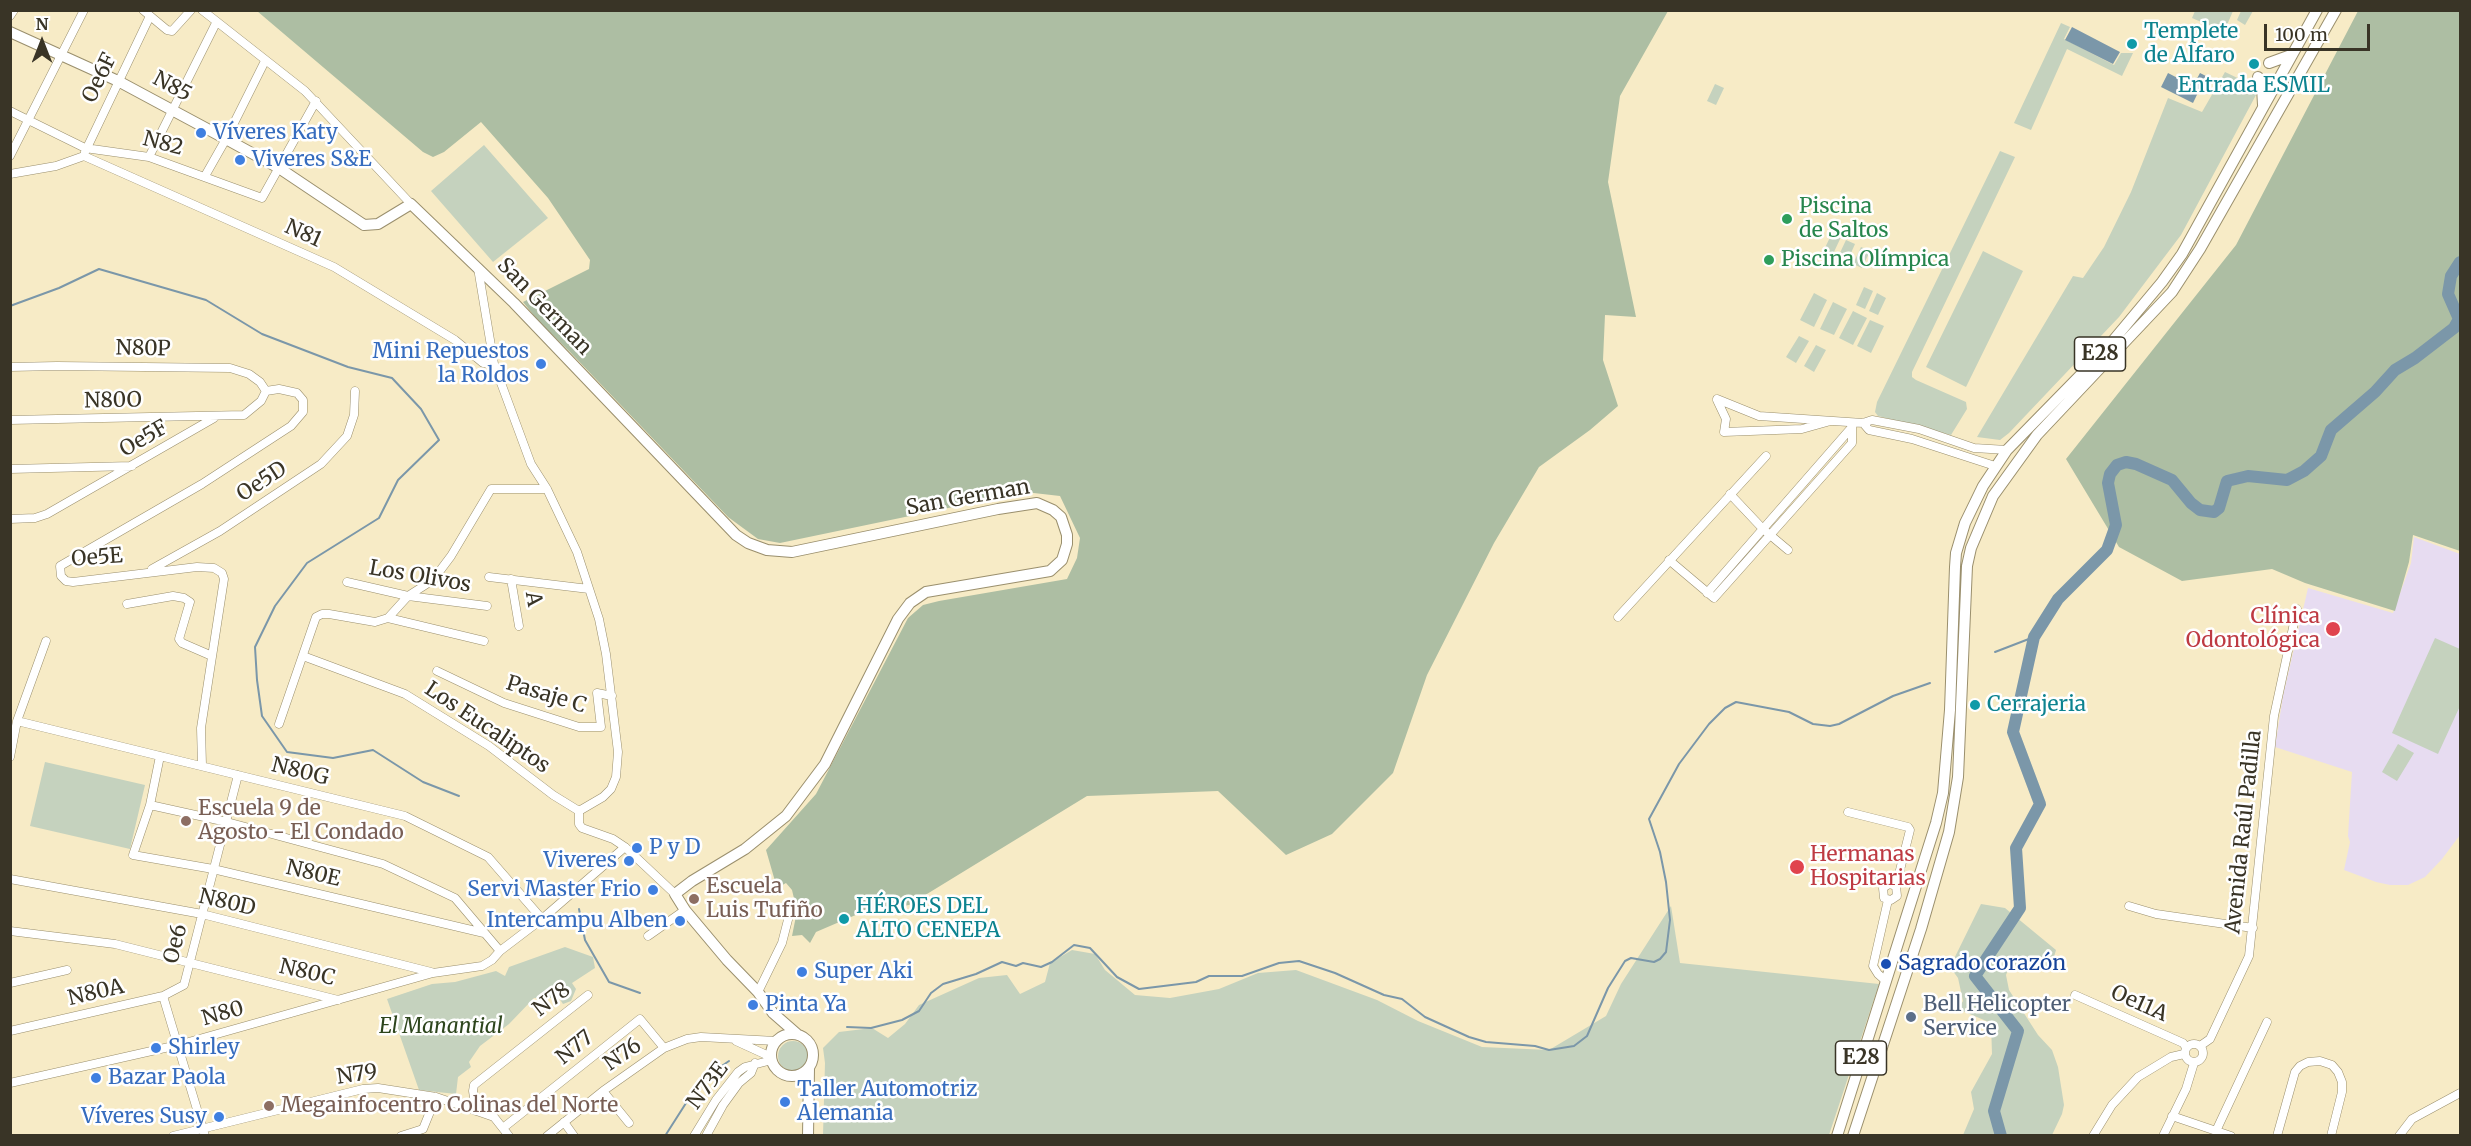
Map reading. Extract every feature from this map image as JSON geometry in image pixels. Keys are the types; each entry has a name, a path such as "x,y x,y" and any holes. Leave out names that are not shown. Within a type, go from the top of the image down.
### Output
{"main road":[{"name":"E28","path":"1852,1136 1902,989 1949,832 1959,777 1962,684 1957,625 1956,553 1972,506 2007,450 2106,349 2162,282 2200,225 2317,10"},
{"name":"E28","path":"1837,1136 1936,823 1943,793 1950,710 1949,684 1967,566 1971,548 1993,496 2037,435 2172,292 2200,249 2336,10"},
{"name":"N85","path":"10,32 118,81 173,109 279,168 363,225 371,225 411,204"},
{"path":"2269,63 2292,55"},
{"path":"2258,77 2262,87 2263,106"},
{"path":"411,204 478,268"},
{"name":"San German","path":"478,268 736,535 747,543 768,550 792,552 998,508 1037,503 1053,510 1065,525 1067,535 1065,552 1062,560 1050,571 926,592 910,603 898,619 825,764 786,816 745,849 675,894"},
{"path":"675,894 685,910 727,960 758,992 773,1013 806,1039 813,1050 812,1062 802,1074 793,1076 783,1074 771,1059 772,1049 777,1040 783,1036 797,1034"},
{"path":"1886,981 1902,989"},
{"path":"773,1013 777,1040"},
{"path":"808,1136 809,1068"},
{"path":"793,1076 808,1096"}],"street":[{"path":"10,16 14,10"},
{"path":"10,156 84,10"},
{"path":"147,13 167,30 172,31 191,10"},
{"path":"202,10 315,101 411,204"},
{"name":"Oe6F","path":"84,156 147,13"},
{"path":"149,157 216,22"},
{"path":"205,176 265,61"},
{"path":"279,168 315,101"},
{"name":"N82","path":"10,111 86,148 149,157 262,198 279,168"},
{"path":"10,174 56,166 84,156"},
{"name":"N81","path":"84,156 334,267 455,340 483,363 494,364"},
{"path":"478,268 494,364 531,464 547,489 577,552 598,619 612,696 618,752 616,777 611,789 603,797 579,811 578,821 582,828 613,838 625,847 675,894"},
{"name":"N80P","path":"10,367 230,368 249,374 260,382 266,392"},
{"name":"Oe5E","path":"202,765 201,728 224,579 222,573 214,568 197,567 73,582 66,581 59,571 64,562 202,484 291,426 303,412 303,400 297,393 279,389 266,392"},
{"name":"Oe5D","path":"148,572 220,531 321,464 347,436 354,415 355,391"},
{"name":"Oe5F","path":"10,519 35,518 47,514 216,418 244,415 261,401 266,392"},
{"path":"1829,421 1802,429 1724,432 1726,419 1717,399 1759,416 1829,421 1856,424 1869,430 1912,439 1995,466"},
{"name":"N80O","path":"10,420 216,418"},
{"path":"1707,593 1856,424 1872,420 1919,429 1974,448 2007,450"},
{"path":"1669,560 1714,598 1852,443 1856,424"},
{"path":"1618,617 1766,456"},
{"path":"10,469 134,466"},
{"path":"388,618 408,596 433,580 451,556 491,489 547,489"},
{"path":"1730,494 1763,529 1788,550"},
{"path":"489,577 589,589"},
{"name":"A","path":"511,579 519,626"},
{"name":"Los Olivos","path":"347,582 408,596 487,606"},
{"path":"127,604 173,596 184,598 190,602 179,639 182,643 212,656"},
{"name":"Avenida Raúl Padilla","path":"2200,1046 2210,1039 2249,956 2273,726 2297,609"},
{"path":"279,724 316,617 322,614 375,622 388,618 484,641"},
{"path":"10,757 17,721 46,641"},
{"name":"Los Eucaliptos","path":"303,656 405,694 489,746 553,795 579,811"},
{"name":"Pasaje C","path":"437,671 504,703 579,727 601,727 597,693 612,696"},
{"name":"N80G","path":"17,721 405,816 488,857 542,919"},
{"path":"160,756 150,805 227,822 383,864 455,898 500,951"},
{"name":"Oe6","path":"186,981 238,775"},
{"name":"N80E","path":"150,805 134,855 213,869 484,933"},
{"path":"1848,812 1904,825 1910,830 1896,886 1897,896 1888,900"},
{"name":"N80C","path":"11,933 115,944 339,1000 433,973 482,966 542,919 625,847"},
{"name":"N80D","path":"10,879 202,914 433,973"},
{"path":"1888,900 1882,895 1883,888 1889,884 1896,886"},
{"path":"1886,981 1873,966 1888,900"},
{"path":"2129,906 2156,914 2253,928"},
{"path":"648,936 685,910"},
{"path":"758,992 782,943 790,912"},
{"path":"10,983 67,970"},
{"name":"N80A","path":"10,1032 163,996 182,987 186,981"},
{"name":"N78","path":"476,1111 472,1091 474,1085 588,995"},
{"name":"Oe11A","path":"2075,995 2183,1043 2185,1051"},
{"path":"163,996 204,1132"},
{"name":"N80","path":"10,1083 178,1045 339,1000"},
{"name":"N77","path":"506,1132 640,1019 664,1048"},
{"path":"2216,1131 2267,1022"},
{"name":"N76","path":"547,1136 603,1091 664,1048 687,1039 701,1037 777,1040"},
{"name":"N76","path":"732,1039 771,1059"},
{"path":"2093,1136 2112,1105 2138,1077 2185,1051 2193,1044 2200,1046 2203,1056 2194,1063 2186,1089 2163,1136"},
{"path":"2185,1051 2187,1060 2194,1063"},
{"name":"N73E","path":"694,1136 716,1100 738,1072 755,1063 771,1059"},
{"path":"2277,1136 2295,1072 2308,1062 2320,1061 2332,1065 2342,1082 2342,1092 2331,1136"},
{"name":"N73E","path":"706,1136 723,1106 739,1083 751,1073 755,1063"},
{"name":"N79","path":"173,1136 204,1132 372,1088 436,1097 476,1111"},
{"path":"603,1091 629,1123"},
{"path":"2399,1136 2412,1119 2460,1093"},
{"path":"400,1136 423,1129 436,1097"},
{"path":"716,1100 723,1106"},
{"path":"476,1111 494,1117 506,1132"},
{"path":"2172,1116 2231,1136"},
{"path":"564,1122 574,1136"}],"shaded area":[{"path":"2414,537 2460,554 2460,835 2425,877 2408,885 2390,885 2344,870 2350,842 2348,836 2352,772 2275,747 2283,696 2308,588 2393,613 2411,563"}],"green space":[{"path":"2195,10 2233,11 2224,32 2192,18"},
{"path":"257,11 1668,11 1620,96 1608,182 1636,317 1605,315 1603,360 1618,406 1590,430 1539,467 1494,543 1427,675 1393,773 1332,834 1286,855 1218,791 1087,796 909,905 858,914 816,932 810,943 802,935 792,936 797,911 792,890 786,883 777,888 766,850 816,794 908,618 923,605 939,601 1067,579 1077,558 1080,538 1060,496 1025,492 780,543 758,539 728,517 539,322 523,302 589,269 590,260 548,198 481,122 444,152 433,157 423,152"},
{"path":"2241,11 2253,11 2245,25 2237,20"},
{"path":"2358,11 2460,11 2460,551 2413,535 2409,562 2395,611 2305,583 2272,569 2182,581 2119,547 2066,459 2236,245"},
{"path":"2061,23 2070,27 2064,39 2114,65 2121,53 2133,53 2122,76 2067,49 2031,130 2014,123"},
{"path":"2225,72 2248,83 2253,87 2256,95 2181,235 2119,317 2009,433 2000,440 1977,437 2073,276 2083,278 2104,247 2131,192 2168,98 2202,112"},
{"path":"1715,84 1724,88 1716,105 1707,101"},
{"path":"484,145 548,218 493,262 431,191"},
{"path":"2000,151 2015,157 1912,372 1912,377 1916,380 1966,402 1967,409 1951,435 1878,416 1875,412 1877,402"},
{"path":"1832,233 1841,237 1833,254 1824,250"},
{"path":"1846,240 1855,244 1847,262 1838,257"},
{"path":"1861,247 1870,251 1862,268 1853,264"},
{"path":"1983,251 2023,271 1966,387 1926,367"},
{"path":"1864,287 1873,291 1865,309 1856,305"},
{"path":"1814,293 1827,300 1814,327 1800,320"},
{"path":"1877,293 1886,298 1878,315 1869,311"},
{"path":"1833,302 1847,309 1834,335 1820,329"},
{"path":"1853,311 1867,318 1853,345 1839,338"},
{"path":"1870,320 1884,326 1871,353 1857,346"},
{"path":"1799,336 1809,341 1796,363 1786,357"},
{"path":"1816,345 1826,350 1814,372 1804,366"},
{"path":"2435,638 2460,649 2460,706 2438,754 2392,733"},
{"path":"2398,744 2414,753 2397,781 2382,772"},
{"path":"45,762 145,785 130,849 30,826"},
{"path":"1981,904 2005,908 2056,950 2051,967 2044,969 2010,965 2006,975 2009,990 2038,1035 2052,1050 2058,1067 2064,1105 2052,1135 1963,1135 1974,1109 1971,1092 1992,1054 1991,1023 1958,1009 1963,1001 1958,978 1950,967"},
{"path":"1671,906 1680,963 1879,984 1829,1135 823,1135 825,1063 823,1048 839,1032 872,1028 888,1038 905,1024 919,1005 979,978 1007,975 1020,994 1045,982 1050,963 1072,950 1095,954 1105,970 1135,995 1170,998 1219,989 1258,973 1296,970 1377,1000 1418,1021 1482,1047 1549,1050 1606,1016 1621,984"},
{"name":"El Manantial","path":"565,947 593,957 595,968 572,983 576,989 571,1001 563,1004 559,998 534,998 509,1024 480,1046 469,1062 471,1067 458,1077 456,1094 419,1090 387,999 432,984 455,982 496,971 505,976 509,967"},
{"path":"793,1041 804,1045 808,1056 804,1067 793,1071 782,1067 778,1056 782,1045"}],"water":[{"path":"2072,27 2120,52 2113,64 2065,40"},
{"path":"2168,73 2193,86 2200,73 2206,76 2193,103 2161,87"}],"waterway":[{"path":"2001,1136 1994,1111 2018,1031 1975,976 2020,908 2016,848 2040,804 2013,732 2034,637 2058,599 2107,550 2116,525 2108,483 2110,474 2117,465 2126,462 2136,464 2172,480 2191,503 2200,510 2214,512 2219,508 2227,481 2248,476 2287,480 2304,471 2321,456 2331,430 2375,392 2395,370 2415,358 2454,328 2459,319 2448,294 2451,276 2460,262"},
{"path":"10,306 59,288 99,269 206,300 262,334 348,367 392,378 421,409 439,440 398,480 379,518 307,563 275,606 255,647 257,680 262,716 287,752 333,758 373,750 423,782 459,796"},
{"path":"1995,652 2034,637"},
{"path":"847,1027 871,1028 902,1020 919,1011 931,993 943,984 976,974 1002,962 1016,966 1023,963 1041,967 1052,962 1074,945 1090,948 1117,977 1139,989 1196,982 1209,976 1242,976 1279,963 1299,961 1335,973 1384,995 1402,999 1425,1017 1469,1037 1486,1042 1535,1046 1549,1050 1574,1046 1587,1036 1608,988 1625,961 1631,958 1654,962 1666,952 1670,920 1666,882 1660,852 1649,819 1679,764 1709,724 1725,708 1736,702 1789,712 1813,724 1830,726 1839,724 1893,696 1930,683"},
{"path":"579,909 585,940 609,982 640,993"},
{"path":"665,1136 695,1089 710,1074 729,1061"}],"place":[{"name":"Templete de Alfaro","path":"2132,44"},
{"name":"Entrada ESMIL","path":"2254,64"},
{"name":"Víveres Katy","path":"201,133"},
{"name":"Viveres S&E","path":"240,160"},
{"name":"Piscina de Saltos","path":"1787,219"},
{"name":"Piscina Olímpica","path":"1769,260"},
{"name":"Mini Repuestos la Roldos","path":"541,364"},
{"name":"Clínica Odontológica","path":"2333,629"},
{"name":"Cerrajeria","path":"1975,705"},
{"name":"Escuela 9 de Agosto - El Condado","path":"186,821"},
{"name":"P y D","path":"637,848"},
{"name":"Viveres","path":"629,861"},
{"name":"Hermanas Hospitarias","path":"1797,867"},
{"name":"Servi Master Frio","path":"653,890"},
{"name":"Escuela Luis Tufiño","path":"694,899"},
{"name":"HÉROES DEL ALTO CENEPA","path":"844,919"},
{"name":"Intercampu Alben","path":"680,921"},
{"name":"Sagrado corazón","path":"1886,964"},
{"name":"Super Aki","path":"802,972"},
{"name":"Pinta Ya","path":"753,1005"},
{"name":"Bell Helicopter Service","path":"1911,1017"},
{"name":"Shirley","path":"156,1048"},
{"name":"Bazar Paola","path":"96,1078"},
{"name":"Taller Automotriz Alemania","path":"785,1102"},
{"name":"Megainfocentro Colinas del Norte","path":"269,1106"},
{"name":"Víveres Susy","path":"219,1117"}]}
